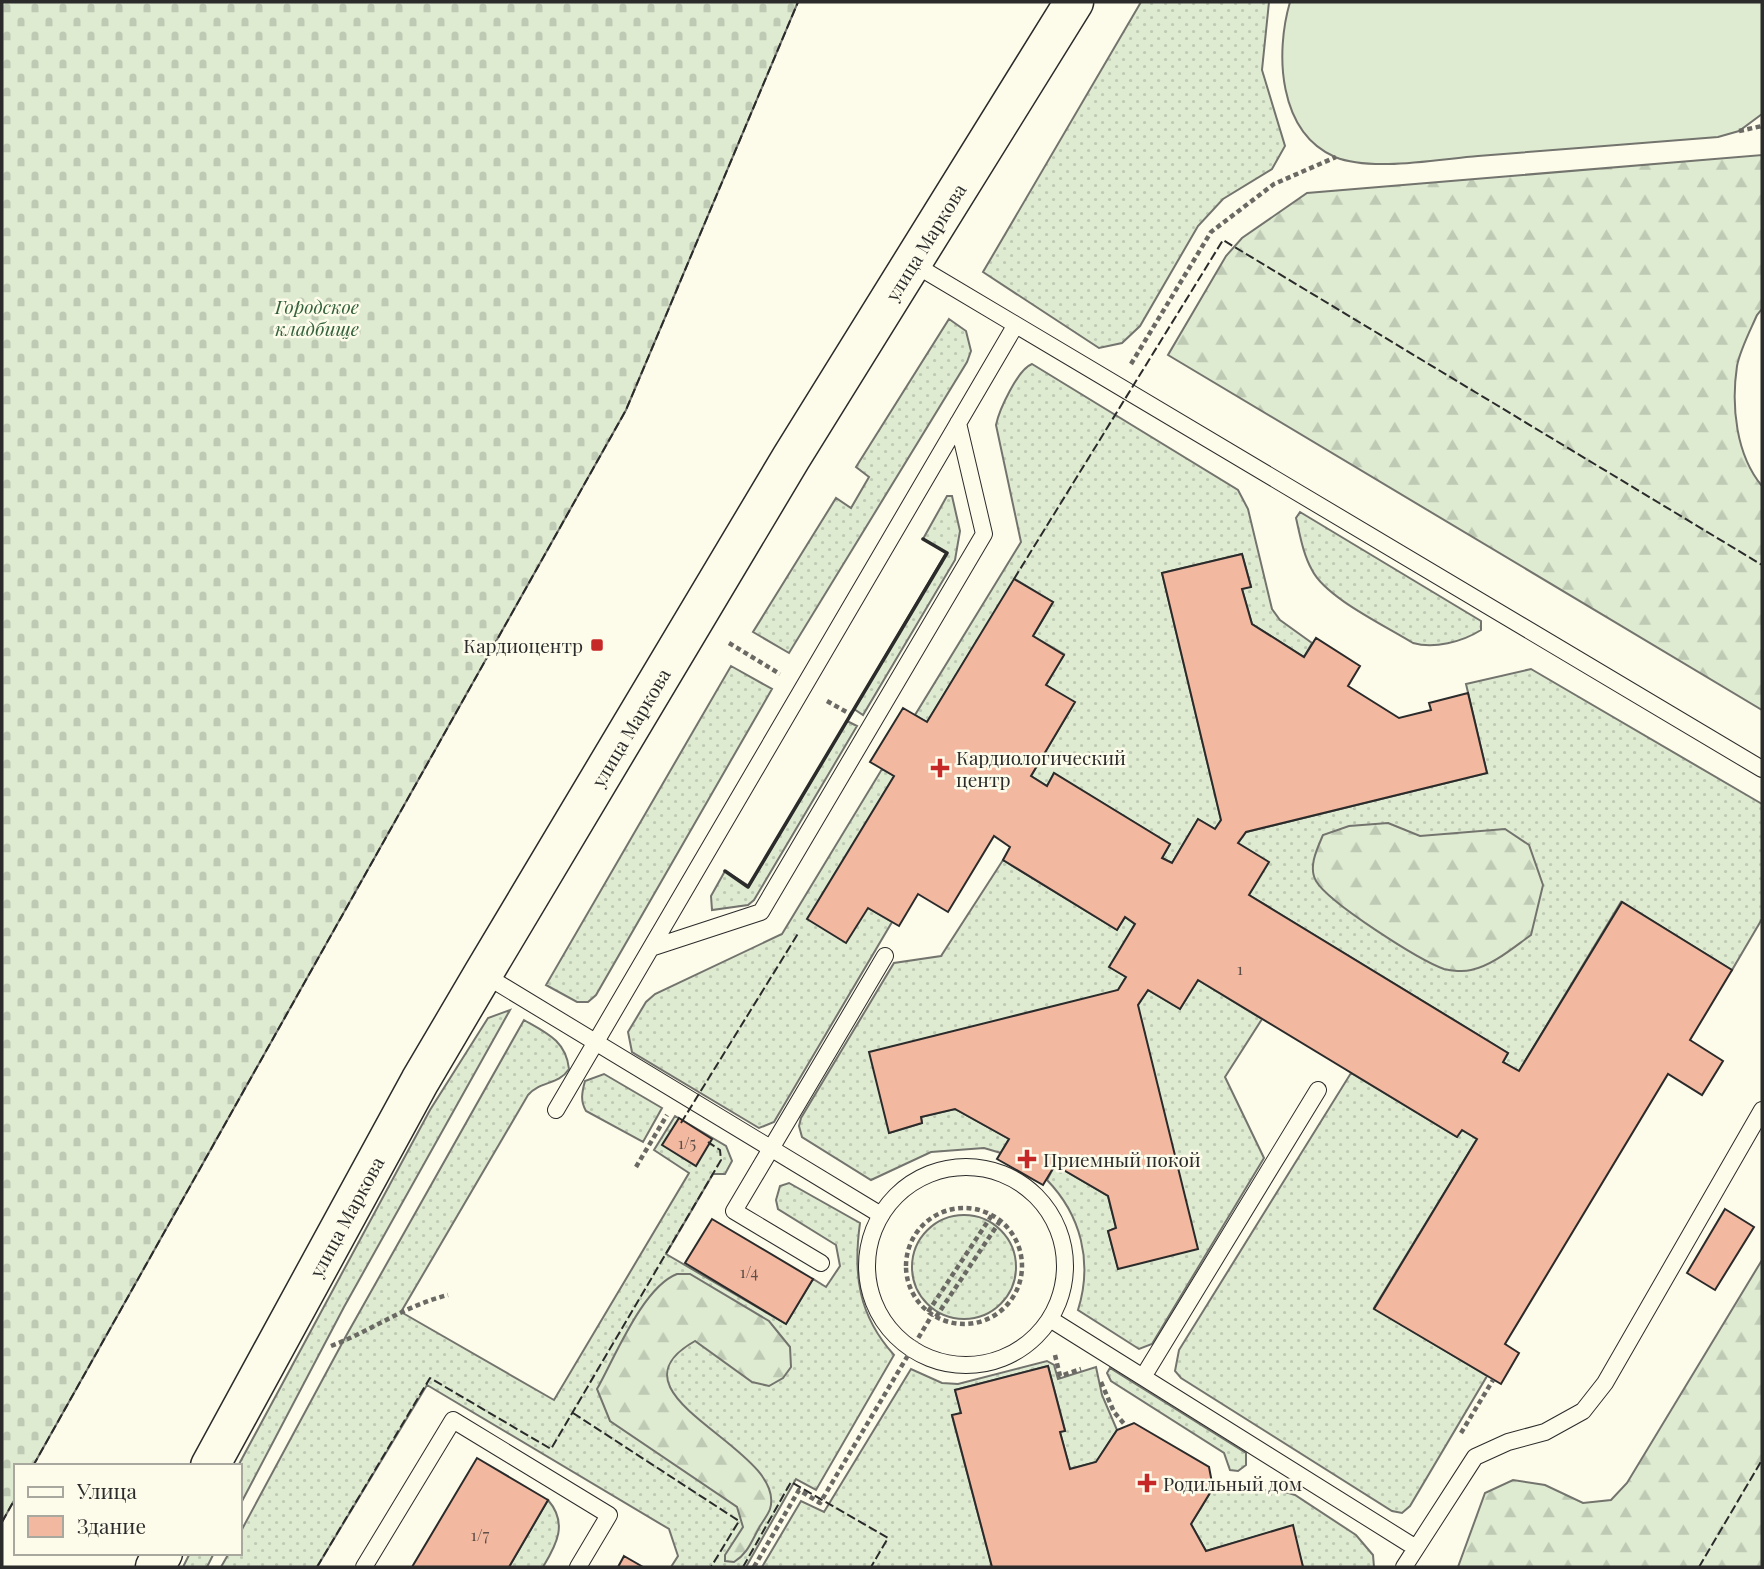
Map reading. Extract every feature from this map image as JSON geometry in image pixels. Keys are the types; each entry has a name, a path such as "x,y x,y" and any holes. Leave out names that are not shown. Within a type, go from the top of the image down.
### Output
{"street":[{"name":"улица Маркова","path":"212,1464 420,1081 483,974 791,458 1074,2"}],"lane":[{"path":"912,263 1762,769"},
{"path":"556,1110 1015,326"},
{"path":"651,948 761,912 977,546 984,534 958,423"},
{"path":"821,1263 734,1211 885,956"},
{"path":"483,974 881,1215"},
{"path":"1143,1377 1318,1090"},
{"path":"1404,1567 1475,1457 1508,1442 1545,1432 1564,1422 1583,1411 1605,1383 1762,1110"},
{"path":"946,1168 994,1169 1013,1178 1032,1191 1048,1210 1062,1240 1065,1277 1050,1319 1033,1340 993,1362 957,1365 938,1361 911,1349 890,1329 877,1310 869,1289 867,1256 881,1215 912,1182 946,1168"},
{"path":"1050,1319 1416,1548"},
{"path":"364,1567 453,1420 609,1515 578,1567"}],"path":[{"path":"1739,131 1762,126"},
{"path":"1117,385 1211,232 1275,184 1336,157"},
{"path":"729,643 786,678"},
{"path":"831,704 851,715"},
{"path":"636,1167 668,1113"},
{"path":"954,1209 972,1209 992,1215 1000,1221 1016,1240 1022,1259 1021,1278 1014,1297 1001,1311 984,1321 955,1324 932,1315 916,1299 906,1274 909,1247 917,1232 930,1219 954,1209"},
{"path":"754,1567 799,1490 820,1503 960,1263 992,1215"},
{"path":"932,1315 969,1268 1000,1221"},
{"path":"960,1263 969,1268"},
{"path":"331,1346 361,1335 429,1299 448,1295"},
{"path":"1459,1437 1493,1380"}],"green space":[{"name":"Городское кладбище","path":"2,2 798,2 626,410 34,1464 14,1464 14,1501 2,1522"},
{"path":"1141,2 1269,2 1262,70 1285,146 1272,169 1223,199 1198,226 1140,326 1122,343 1099,348 983,272"},
{"path":"1290,2 1762,2 1762,114 1739,131 1718,137 1406,163 1367,164 1350,161 1335,157 1316,145 1302,129 1292,110 1283,67 1285,22"},
{"path":"1762,155 1762,309 1738,360 1735,413 1746,460 1762,486 1762,710 1168,355 1226,256 1242,238 1307,193"},
{"path":"949,319 966,331 971,351 967,362 789,653 753,632 836,498 851,508 869,477 856,467"},
{"path":"1032,364 1238,490 1248,509 1272,609 1280,620 1312,643 1304,657 1252,624 1242,589 1251,586 1242,554 1162,573 1221,820 1215,829 1198,819 1172,863 1162,858 1170,844 1054,774 1047,786 1031,776 1074,703 1046,685 1064,654 1033,636 1053,602 1015,579 927,722 915,715 1021,542 996,425 1015,382"},
{"path":"947,496 952,496 960,531 955,560 863,715 854,709 946,553 923,539"},
{"path":"1300,512 1481,621 1481,630 1448,643 1421,645 1358,611 1330,591 1312,570 1296,518"},
{"path":"731,666 772,689 596,995 588,1002 577,1002 546,985"},
{"path":"1531,669 1762,804 1762,919 1732,970 1621,902 1519,1071 1503,1062 1508,1053 1249,895 1238,843 1246,832 1487,773 1466,684"},
{"path":"847,721 857,726 754,900 748,905 712,910 711,896 725,871 749,886"},
{"path":"882,769 894,776 868,908 892,922 774,1122 759,1128 632,1052 628,1032 646,1002 655,994 782,934"},
{"path":"1388,823 1420,836 1505,829 1529,845 1543,885 1531,935 1487,965 1468,971 1450,970 1432,964 1396,943 1338,903 1324,891 1314,876 1314,858 1323,835 1349,826"},
{"path":"1003,860 1117,930 1125,917 1135,924 1110,967 1126,977 1118,990 889,1133 922,1123 921,1117 955,1109 1009,1139 1001,1153 984,1148 931,1152 871,1180 802,1137 799,1126 801,1118 894,963 941,956"},
{"path":"1198,980 1262,1019 1225,1077 1264,1158 1152,1344 1139,1349 1078,1310 1084,1274 1081,1240 1068,1208 1047,1180 1055,1165 1108,1196 1116,1228 1108,1231 1118,1268 1138,1005 1148,990 1180,1009"},
{"path":"510,1010 344,1307 242,1501 242,1464 239,1464 430,1110 488,1018"},
{"path":"524,1020 548,1034 560,1045 569,1069 560,1078 538,1087 528,1095 401,1312 554,1400 689,1173 654,1150 675,1116 726,1146 732,1161 725,1174 713,1174 666,1254 786,1324 813,1279 826,1287 840,1266 836,1245 778,1209 776,1200 780,1186 789,1183 860,1223 857,1260 861,1293 873,1325 894,1355 816,1490 796,1479 746,1567 671,1567 678,1556 669,1529 427,1385 317,1567 221,1567 228,1555 242,1555 242,1529 346,1336"},
{"path":"1351,1073 1457,1137 1462,1130 1477,1139 1374,1308 1487,1376 1410,1506 1402,1513 1392,1511 1181,1378 1175,1371 1179,1350"},
{"path":"604,1074 662,1108 643,1142 586,1111 582,1096 585,1081"},
{"path":"964,1215 984,1219 1001,1230 1012,1247 1016,1267 1012,1287 1001,1304 984,1315 964,1319 944,1315 927,1304 916,1287 912,1267 916,1247 927,1230 944,1219"},
{"path":"1762,1260 1762,1567 1458,1567 1485,1493 1513,1480 1545,1485 1583,1503 1611,1500 1627,1483"},
{"path":"677,1274 690,1274 769,1321 790,1347 791,1367 783,1378 769,1386 752,1382 695,1341 671,1362 668,1382 681,1402 753,1465 768,1487 770,1509 746,1551 734,1562 725,1561 725,1555 743,1527 737,1507 610,1421 597,1389 641,1308 665,1281"},
{"path":"1047,1361 1054,1365 1058,1379 1096,1367 1102,1395 1117,1430 1096,1462 1070,1469 1060,1432 1065,1430 1048,1366 955,1390 961,1413 952,1416 992,1567 762,1567 801,1501 824,1512 911,1369 942,1383 958,1384"},
{"path":"1110,1368 1246,1453 1246,1465 1238,1471 1230,1470 1224,1453 1111,1381 1107,1373"},
{"path":"1213,1488 1282,1491 1295,1495 1356,1535 1373,1555 1374,1567 1303,1567 1292,1526 1206,1551 1191,1524"},
{"path":"548,1500 558,1517 559,1525 556,1542 543,1567 509,1567"},
{"path":"189,1555 213,1555 207,1567 183,1567"}],"building":[{"path":"1242,554 1251,587 1242,589 1252,624 1304,657 1316,638 1360,666 1348,686 1399,718 1431,710 1429,703 1468,693 1487,773 1246,832 1238,843 1269,862 1249,895 1508,1053 1503,1062 1519,1071 1622,902 1732,970 1690,1040 1723,1061 1702,1095 1668,1074 1505,1344 1519,1353 1501,1384 1374,1309 1477,1139 1462,1130 1457,1137 1198,980 1180,1009 1148,990 1138,1005 1198,1249 1118,1269 1108,1231 1116,1228 1108,1196 1055,1165 1043,1185 997,1159 1009,1139 955,1109 921,1117 922,1123 889,1133 869,1052 1118,990 1126,977 1109,967 1135,924 1125,917 1117,930 1003,860 1010,847 994,836 948,912 918,894 899,926 868,908 846,943 807,919 894,776 870,762 903,708 927,722 1014,579 1053,602 1033,636 1064,655 1046,685 1075,702 1031,776 1047,786 1054,773 1170,844 1162,858 1172,863 1198,819 1215,829 1221,820 1162,573"},
{"path":"679,1118 712,1139 696,1166 662,1145"},
{"path":"1725,1209 1754,1227 1715,1290 1687,1273"},
{"path":"712,1219 813,1279 786,1324 685,1263"},
{"path":"1048,1366 1065,1431 1060,1432 1070,1469 1096,1462 1117,1430 1134,1423 1209,1467 1213,1488 1191,1524 1206,1551 1293,1525 1303,1567 992,1567 952,1415 961,1413 955,1390"},
{"path":"477,1458 548,1500 509,1567 412,1567"},
{"path":"624,1556 643,1567 618,1567"}],"fence":[{"path":"34,1464 626,410 798,2"},
{"path":"1014,579 1223,240 1762,565"},
{"path":"681,1123 799,932"},
{"path":"317,1567 430,1378 551,1449 721,1160 720,1150 708,1142"},
{"path":"573,1413 739,1521 711,1567"},
{"path":"1699,1567 1762,1460"},
{"path":"743,1567 791,1482 888,1538 871,1567"},
{"path":"2,1522 14,1501"}],"wall":[{"path":"725,871 748,887 947,553 923,539"}],"place":[{"name":"Кардиоцентр","path":"597,645"},
{"name":"Кардиологический центр","path":"940,768"},
{"name":"Приемный покой","path":"1027,1159"},
{"name":"Родильный дом","path":"1147,1483"}]}
